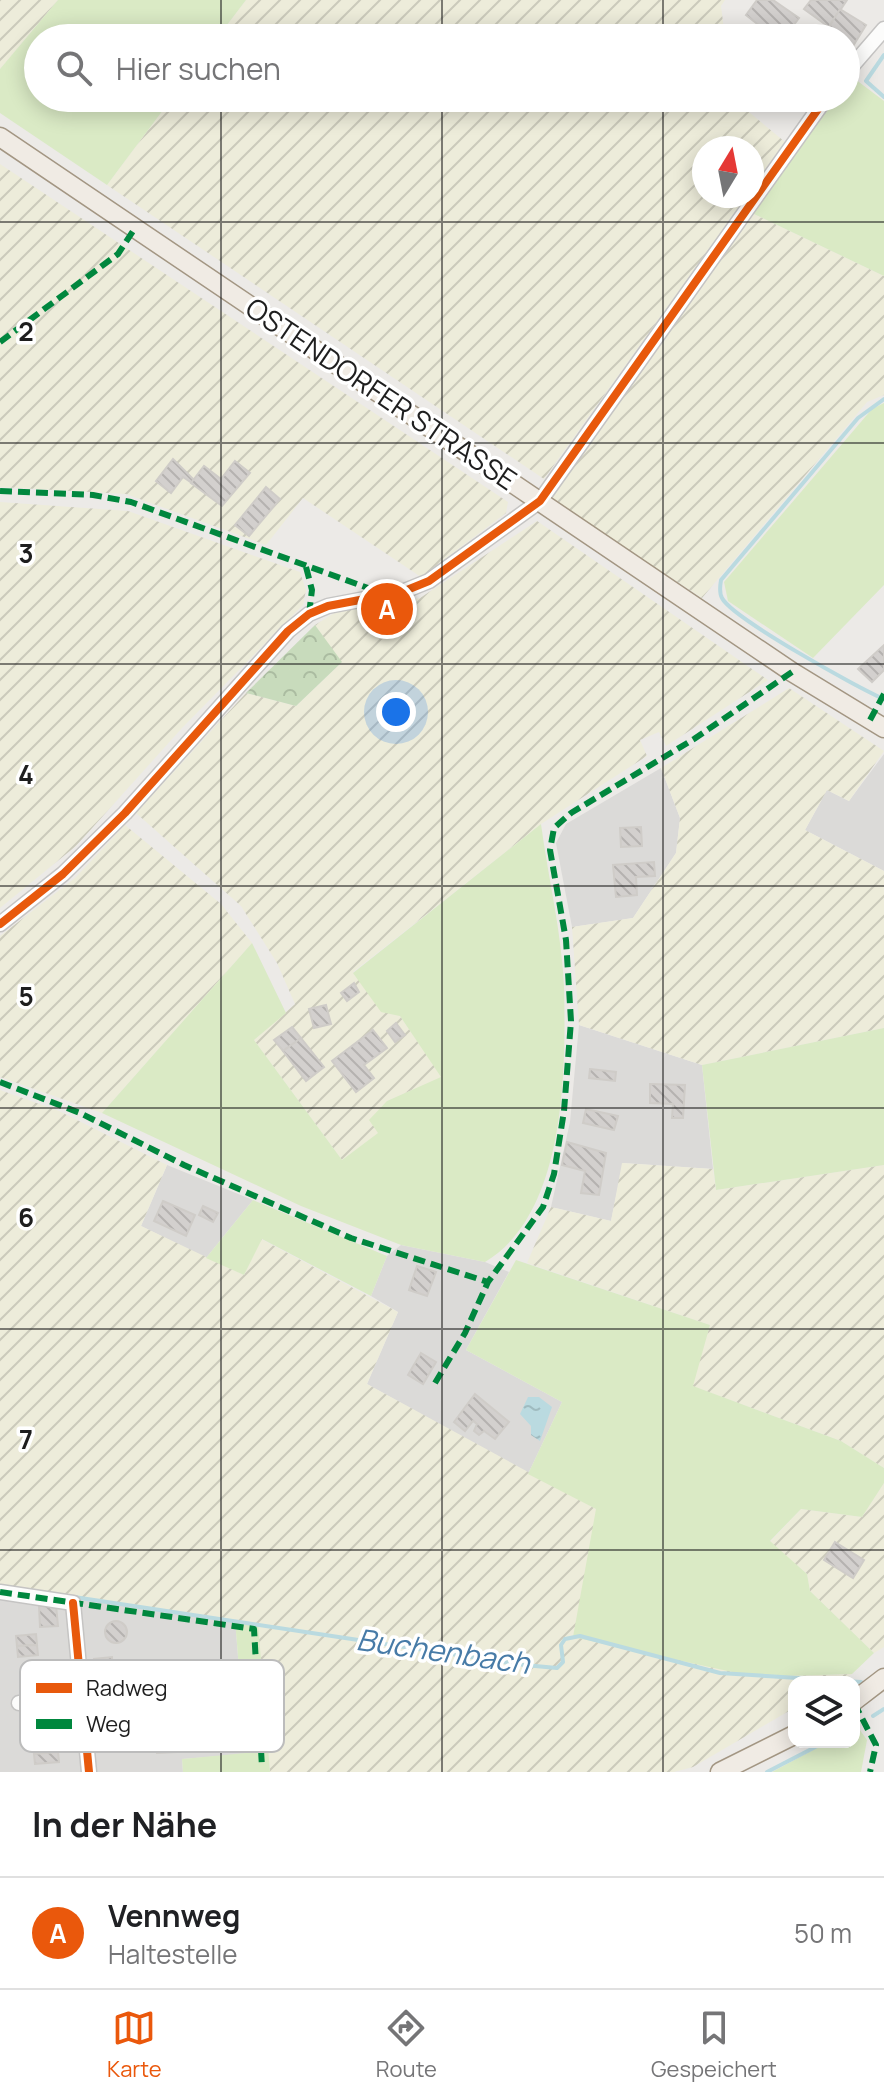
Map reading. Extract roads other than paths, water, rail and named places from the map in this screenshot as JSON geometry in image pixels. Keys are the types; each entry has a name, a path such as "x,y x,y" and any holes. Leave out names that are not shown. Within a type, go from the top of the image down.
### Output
{"main road":[{"name":"OSTENDORFER STRASSE","path":"0,137 792,672 884,728"},
{"path":"860,1696 884,1678"},
{"path":"720,1772 788,1738"}],"street":[{"path":"860,57 884,29"},
{"path":"0,924 84,854 288,631 309,614 359,598 402,592 429,581 540,501 816,112"},
{"path":"0,1592 73,1603 79,1660"},
{"path":"87,1752 89,1772"}],"water":[{"path":"528,1397 539,1397 552,1407 540,1441 531,1435 531,1426 520,1414"}],"waterway":[{"path":"884,55 866,81 884,97"},
{"path":"884,399 858,418 721,580 720,589 722,598 748,621 884,699"},
{"name":"Buchenbach","path":"74,1597 524,1665 557,1668 563,1662 561,1645 565,1639 580,1636 720,1673 861,1682"},
{"path":"873,1716 884,1709"},
{"path":"767,1772 813,1748"}],"place":[{"name":"Vennweg","path":"387,609"}]}
